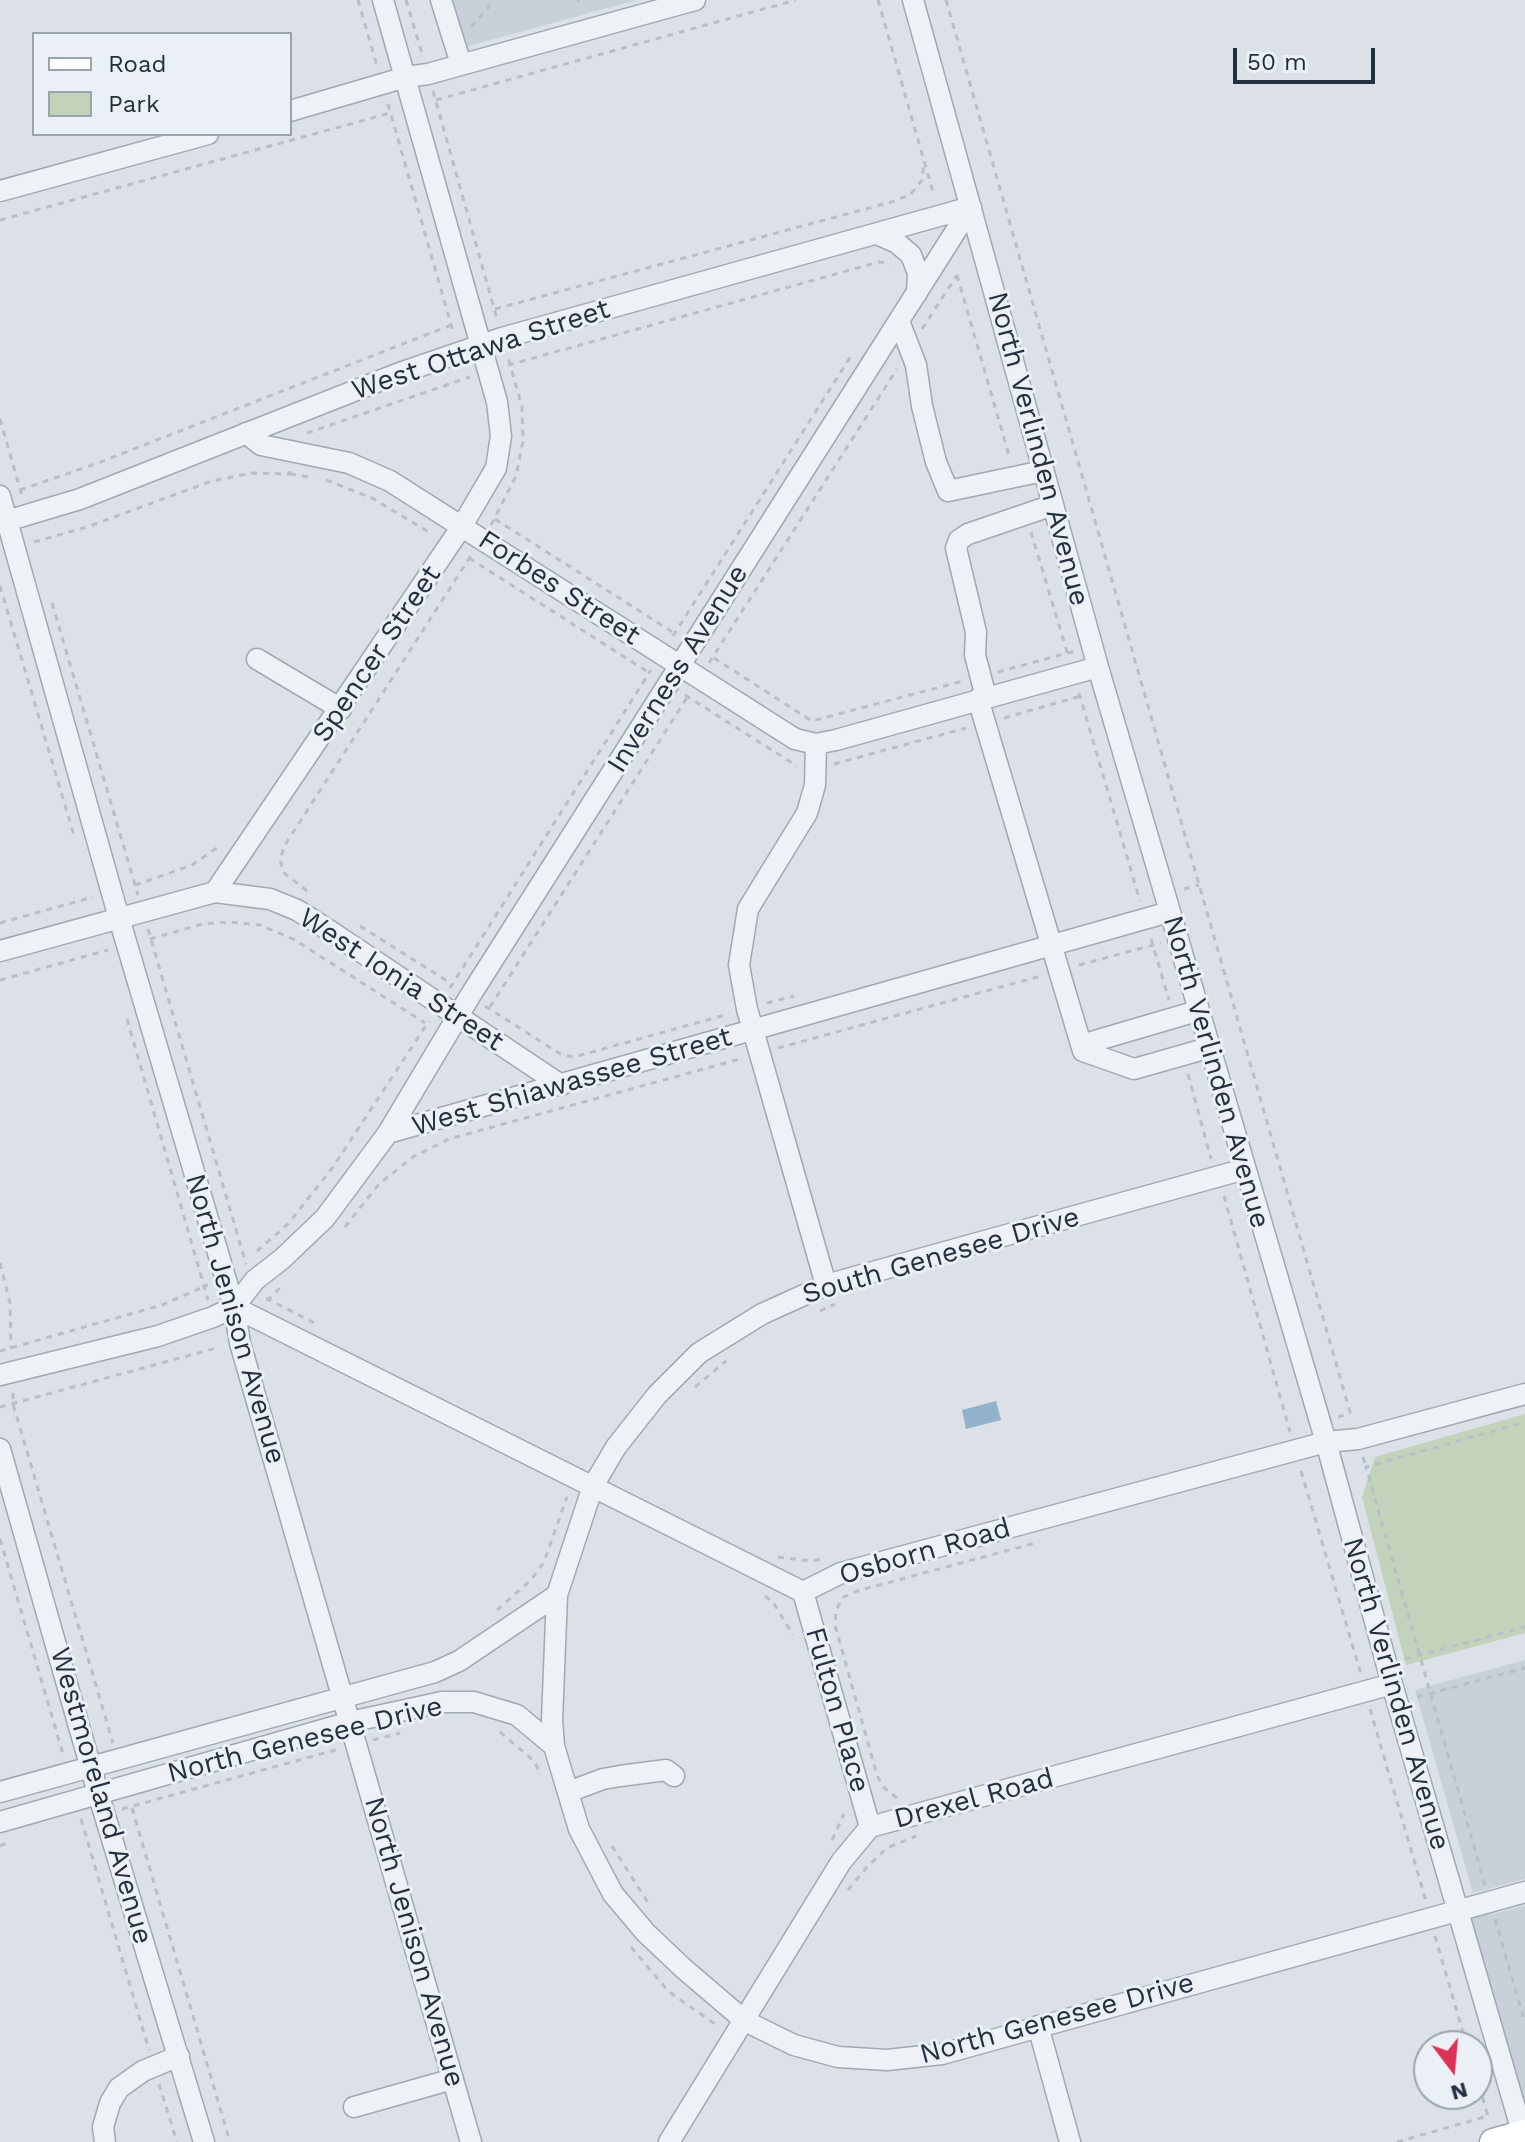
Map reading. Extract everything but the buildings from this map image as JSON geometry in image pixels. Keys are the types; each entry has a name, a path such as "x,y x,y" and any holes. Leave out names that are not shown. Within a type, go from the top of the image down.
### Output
{"main road":[{"path":"1493,2142 1524,2136"}],"street":[{"name":"Spencer Street","path":"215,892 450,545 496,468 501,436 497,402 383,0"},
{"path":"441,0 461,64"},
{"path":"292,110 695,0"},
{"name":"North Verlinden Avenue","path":"913,0 1104,690 1323,1432 1392,1684 1524,2136"},
{"path":"0,191 201,136"},
{"name":"West Ottawa Street","path":"11,519 93,494 246,433 502,338 971,207"},
{"name":"Inverness Avenue","path":"388,1133 470,996 971,207"},
{"path":"877,234 897,243 911,255 918,273 917,293"},
{"path":"899,321 916,365 922,406 936,462 948,491 1043,471"},
{"name":"Forbes Street","path":"246,433 261,445 349,463 390,481 795,739 816,744"},
{"name":"North Jenison Avenue","path":"0,496 11,519 15,548 111,892 234,1307 240,1343 343,1698 359,1720 366,1742 471,2142"},
{"path":"1053,505 968,534 959,540 956,548 976,632 975,655 986,723 1083,1051 1134,1069 1208,1048"},
{"path":"826,1285 752,1032 739,965 748,909 807,813 815,785 816,744 982,698 1095,656"},
{"path":"257,659 341,709"},
{"name":"West Ionia Street","path":"0,951 215,892 270,899 297,910 561,1085"},
{"name":"West Shiawassee Street","path":"5,1373 158,1336 234,1307 250,1271 282,1259 325,1218 388,1133 752,1032 1052,944 1166,903"},
{"path":"1081,1045 1197,1011"},
{"name":"South Genesee Drive","path":"554,1746 552,1720 557,1595 593,1486 616,1447 649,1405 699,1353 762,1314 826,1285 1245,1169"},
{"name":"Osborn Road","path":"234,1307 265,1309 593,1486 803,1592 841,1573 1323,1432 1358,1439 1525,1394"},
{"name":"Westmoreland Avenue","path":"0,1449 98,1793 204,2142"},
{"name":"Fulton Place","path":"803,1592 870,1827"},
{"name":"North Genesee Drive","path":"0,1792 435,1672 459,1661 557,1595"},
{"path":"435,1672 442,1702"},
{"name":"Drexel Road","path":"669,2142 841,1862 870,1827 1392,1684"},
{"name":"North Genesee Drive","path":"0,1822 359,1720 442,1702 474,1702 517,1715 554,1746 579,1829 613,1894 646,1933 740,2029 838,2057 887,2060 942,2054 1525,1892"},
{"path":"568,1792 620,1776 666,1770 674,1776"},
{"path":"1038,2026 1070,2142"},
{"path":"105,2142 103,2127 110,2103 119,2088 143,2071 179,2056"},
{"path":"354,2107 453,2079"}],"path":[{"path":"358,0 459,353"},
{"path":"307,892 283,872 280,859 285,845 495,519 516,476 523,441 522,407 406,0"},
{"path":"466,33 488,8 491,0"},
{"path":"878,0 933,192"},
{"path":"946,0 1525,2023"},
{"path":"290,474 295,450 304,434 510,364 879,262 894,267"},
{"path":"489,1008 957,275 1015,477"},
{"path":"0,1351 162,1305 197,1291 224,1275 250,1271 333,1167 427,1024 852,354"},
{"path":"0,419 11,519"},
{"path":"15,548 87,527 212,481 252,473 324,479 372,498 432,534 807,773"},
{"path":"432,534 444,513"},
{"path":"1026,514 1174,1017"},
{"path":"495,519 812,721 980,676 1071,663 1095,656"},
{"path":"52,602 250,1271 265,1309"},
{"path":"830,765 1104,690"},
{"path":"135,885 192,865 227,839"},
{"path":"1143,910 1166,903 1199,885"},
{"path":"0,923 111,892"},
{"path":"0,980 202,924 228,922 260,925 295,940 427,1024"},
{"path":"360,925 562,1055 574,1057 802,994"},
{"path":"340,1234 379,1184 413,1157 449,1139 1177,939"},
{"path":"752,1032 759,1054"},
{"path":"752,1032 759,1054"},
{"path":"1184,1055 1290,1434 1323,1432 1350,1413"},
{"path":"0,1263 10,1303 11,1348 5,1373 118,1761"},
{"path":"265,1309 288,1281"},
{"path":"816,1313 839,1303"},
{"path":"265,1309 322,1327"},
{"path":"692,1390 737,1352"},
{"path":"1366,1467 1525,1422"},
{"path":"1301,1470 1462,2030"},
{"path":"0,1539 70,1774"},
{"path":"909,1798 895,1798 883,1787 877,1775 835,1625 836,1611 842,1598 857,1591 1040,1541"},
{"path":"772,1556 811,1561 827,1558"},
{"path":"1525,1627 1419,1655 1392,1684 1431,1693 1525,1668"},
{"path":"359,1720 366,1742"},
{"path":"81,1820 411,1730"},
{"path":"498,1731 534,1761 544,1780"},
{"path":"125,1786 230,2142"},
{"path":"76,1799 177,2142"},
{"path":"847,1891 887,1848 918,1835"},
{"path":"0,1846 15,1839"},
{"path":"610,1843 653,1909"},
{"path":"1458,1911 1490,1902"},
{"path":"1458,1911 1490,1902"},
{"path":"626,1942 668,1991 740,2029"},
{"path":"1397,2142 1488,2116 1486,2110"}],"shaded area":[{"path":"452,0 637,0 465,47"},
{"path":"1525,1660 1525,1879 1473,1893 1415,1690"},
{"path":"1525,1905 1525,2142 1458,1911 1494,1914"}],"green space":[{"path":"1525,1414 1525,1633 1406,1665 1362,1497 1375,1457"}],"water":[{"path":"996,1401 1001,1420 966,1429 962,1410"}]}
